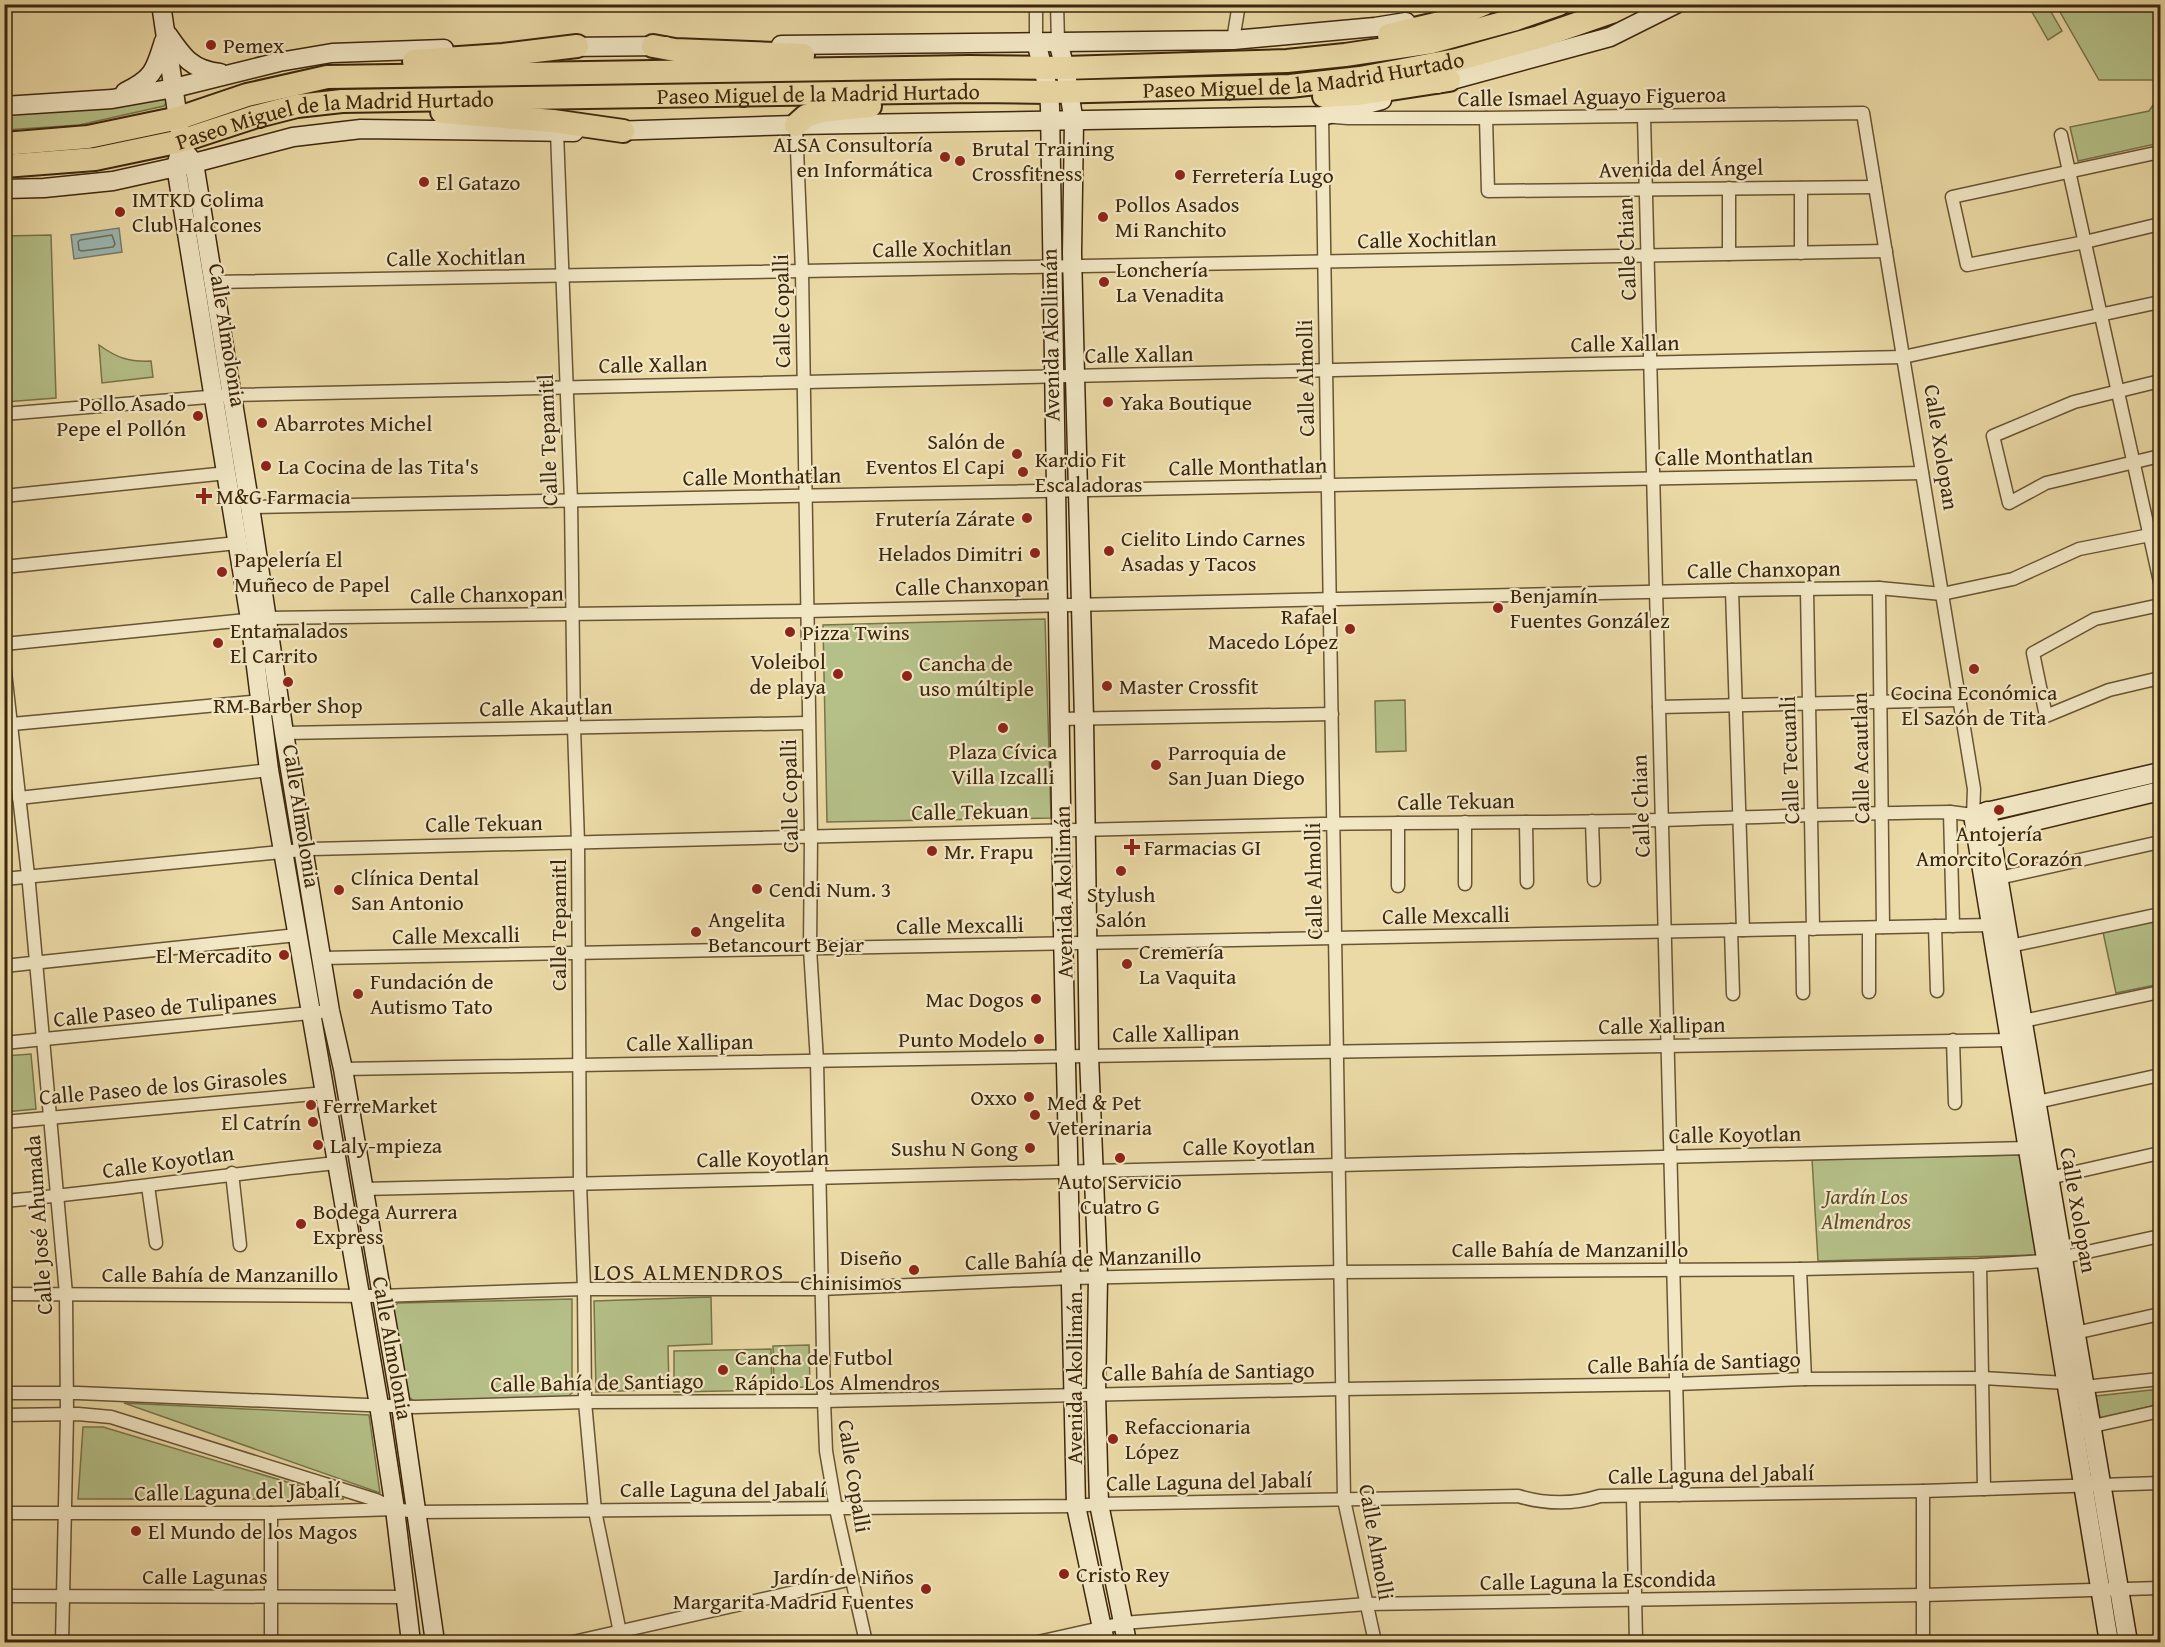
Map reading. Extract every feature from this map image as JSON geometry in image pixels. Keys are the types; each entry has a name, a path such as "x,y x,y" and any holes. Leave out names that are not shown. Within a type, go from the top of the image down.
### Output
{"highway":[{"path":"1287,62 1440,23 1484,4"},
{"name":"Paseo Miguel de la Madrid Hurtado","path":"4,144 88,137 181,135 247,95 327,77 969,67 1065,68 1287,62 1432,42 1513,20 1559,4"},
{"name":"Paseo Miguel de la Madrid Hurtado","path":"4,166 95,159 297,106 342,101 972,91 1059,92 1290,86 1360,78 1456,60 1539,37 1628,4"},
{"path":"327,77 344,67 361,62 467,58 577,46"},
{"path":"653,46 675,50 911,59 969,67"},
{"path":"1203,88 1273,97 1358,94 1449,80"},
{"path":"796,126 806,116 821,111 948,99 972,91"},
{"path":"342,101 386,108 553,121 623,131"}],"street":[{"path":"161,4 181,135"},
{"path":"1036,4 1036,42"},
{"path":"1057,4 1058,42"},
{"path":"1233,40 1239,4"},
{"path":"4,106 112,99 174,88 279,62 332,53 577,46 1233,40 1375,27 1448,15 1484,4"},
{"path":"4,189 44,188 113,181 293,137 361,129 557,132 1322,116 1610,37 1676,4"},
{"path":"167,34 194,66 205,72 227,74"},
{"path":"112,99 141,84 153,73 167,34"},
{"name":"Avenida Akollimán","path":"1036,42 1042,68 1059,92 1074,122 1074,376 1087,829 1089,1056 1098,1277 1096,1394 1099,1504 1127,1642"},
{"name":"Avenida Akollimán","path":"1058,42 1065,68 1050,122 1063,944 1076,1506 1103,1635"},
{"name":"Calle Ismael Aguayo Figueroa","path":"1322,116 1486,118 1863,113"},
{"name":"Calle Xolopan","path":"1863,113 1974,789 1984,833 1998,878 2010,946 2013,1028 2037,1102 2049,1178 2066,1383 2083,1428"},
{"name":"Calle Almolli","path":"1322,116 1344,1500 1376,1642"},
{"name":"Calle Chian","path":"1644,117 1679,1495"},
{"name":"Avenida del Ángel","path":"1486,118 1488,191 1875,187"},
{"name":"Calle Copalli","path":"796,126 802,271 811,836 810,949 817,1061 820,1288 826,1451 836,1509 866,1642"},
{"name":"Calle Tepamitl","path":"557,132 571,501 585,1402 595,1511 620,1637"},
{"name":"Calle Almolonia","path":"181,135 223,395 250,507 259,619 261,701 269,770 379,1405 395,1509 411,1642"},
{"path":"2061,135 2134,461 2155,535 2160,582"},
{"path":"2160,152 1952,197 1967,265 2085,242 2160,224"},
{"name":"Calle Almolonia","path":"185,164 214,282 227,473 237,543 259,619 284,733 330,1011 343,1069 380,1296 401,1406 435,1642"},
{"path":"1729,188 1729,254"},
{"path":"1801,188 1801,253"},
{"name":"Calle Xochitlan","path":"214,282 1886,251"},
{"name":"Calle Xallan","path":"4,414 223,395 1903,357 2160,302"},
{"path":"2160,381 2074,402 1994,436 2009,503 2046,483 2160,456"},
{"path":"4,496 227,473"},
{"name":"Calle Monthatlan","path":"250,507 1922,474"},
{"name":"Calle Chanxopan","path":"4,644 259,619 806,611 1732,590 1879,588 1942,594 2013,579 2079,549 2155,535"},
{"path":"4,567 237,543"},
{"name":"Calle Acautlan","path":"1879,588 1883,927"},
{"path":"1732,590 1740,817 1733,994"},
{"name":"Calle Tecuanli","path":"1803,993 1812,815 1807,590"},
{"path":"2160,605 2096,620 2032,653 2046,716 2109,690 2160,678"},
{"name":"Calle José Ahumada","path":"4,663 29,880 66,1294 67,1415 63,1642"},
{"path":"1659,707 1959,699"},
{"path":"12,724 261,701"},
{"path":"1059,719 1332,714"},
{"name":"Calle Akautlan","path":"284,733 808,723"},
{"path":"19,798 269,770"},
{"path":"1980,813 2160,772"},
{"path":"1984,833 2160,791"},
{"path":"1950,812 1953,926"},
{"name":"Calle Tekuan","path":"4,879 29,880 304,854 578,842 1087,829 1980,813"},
{"path":"1592,821 1594,880"},
{"path":"1465,822 1465,884"},
{"path":"1526,822 1527,882"},
{"path":"1398,823 1398,886"},
{"name":"Calle Xolopan","path":"1984,833 1991,925 2013,1028 2028,1148 2054,1259 2075,1333 2084,1387 2083,1428 2092,1485 2100,1592 2109,1642"},
{"path":"1998,878 2160,842"},
{"name":"Calle Tekuan","path":"4,886 29,880"},
{"path":"2010,946 2160,914"},
{"name":"Calle Mexcalli","path":"322,958 1991,925"},
{"path":"1935,926 1937,991"},
{"path":"1869,928 1869,992"},
{"path":"4,966 297,935"},
{"name":"Calle Xallipan","path":"343,1069 1953,1041 2160,992"},
{"name":"Calle Paseo de Tulipanes","path":"4,1043 330,1011"},
{"path":"1953,1041 1955,1103"},
{"path":"2037,1102 2160,1076"},
{"name":"Calle Paseo de los Girasoles","path":"4,1122 325,1093"},
{"name":"Calle Koyotlan","path":"363,1189 2028,1148"},
{"path":"2049,1178 2160,1153"},
{"name":"Calle Koyotlan","path":"4,1201 148,1186 232,1173 337,1162"},
{"path":"232,1173 240,1245"},
{"path":"148,1186 156,1242"},
{"name":"Calle Bahía de Manzanillo","path":"4,1294 380,1296 584,1289 820,1288 1098,1277 1341,1272 1800,1269 1980,1265 2054,1259 2160,1236"},
{"path":"1980,1265 1984,1489"},
{"path":"1800,1269 1805,1379"},
{"path":"2075,1333 2160,1314"},
{"name":"Calle Bahía de Santiago","path":"4,1393 67,1393 401,1406 585,1402 824,1401 1676,1384 1805,1379 1983,1377 2066,1383 2084,1387 2160,1379"},
{"path":"2083,1428 2160,1411"},
{"path":"4,1415 111,1416 376,1500 395,1509"},
{"name":"Calle Laguna del Jabalí","path":"4,1513 271,1513 395,1509 416,1512 836,1509 1518,1496 1539,1502 1580,1503 1600,1496 1923,1491 2160,1483"},
{"name":"Calle Xolopan","path":"2092,1485 2119,1589 2128,1642"},
{"path":"1923,1491 1923,1642"},
{"path":"1633,1497 1636,1642"},
{"path":"271,1513 272,1642"},
{"path":"573,1642 620,1637 852,1579"},
{"name":"Calle Laguna la Escondida","path":"1038,1642 1103,1635 1123,1623 1367,1605 2100,1592 2160,1588"},
{"name":"Calle Lagunas","path":"4,1596 405,1597"}],"green space":[{"path":"2047,5 2062,31 2048,40 2032,12"},
{"path":"2056,5 2160,5 2160,80 2099,80"},
{"path":"161,93 169,99 164,106 79,125 5,130 4,112 68,111 111,105"},
{"path":"2160,102 2160,143 2078,161 2070,127 2149,111 2153,105"},
{"path":"51,235 56,398 5,402 5,236"},
{"path":"99,345 124,358 151,361 153,377 102,383"},
{"path":"1045,619 1051,818 827,822 823,625"},
{"path":"1405,700 1406,751 1376,752 1375,701"},
{"path":"2160,919 2160,984 2116,993 2103,932"},
{"path":"31,1054 36,1109 5,1112 5,1056"},
{"name":"Jardín Los Almendros","path":"2022,1155 2038,1255 1818,1261 1812,1159"},
{"path":"711,1297 712,1344 668,1346 669,1389 596,1392 594,1301"},
{"path":"572,1299 572,1393 565,1399 414,1401 409,1397 393,1307 398,1303"},
{"path":"809,1345 810,1387 774,1388 773,1346"},
{"name":"Cancha de Futbol Rápido Los Almendros","path":"771,1349 772,1390 674,1392 674,1351"},
{"path":"2160,1389 2160,1404 2100,1418 2096,1396"},
{"path":"124,1403 369,1415 380,1493"},
{"path":"83,1427 103,1427 344,1499 78,1499"}],"water":[{"path":"119,228 122,252 74,259 71,235"}],"place":[{"name":"Pemex","path":"211,45"},
{"name":"ALSA Consultoría en Informática","path":"945,157"},
{"name":"Brutal Training Crossfitness","path":"960,161"},
{"name":"Ferretería Lugo","path":"1180,175"},
{"name":"El Gatazo","path":"424,182"},
{"name":"IMTKD Colima Club Halcones","path":"120,212"},
{"name":"Pollos Asados Mi Ranchito","path":"1103,217"},
{"name":"Lonchería La Venadita","path":"1104,282"},
{"name":"Yaka Boutique","path":"1108,402"},
{"name":"Pollo Asado Pepe el Pollón","path":"198,416"},
{"name":"Abarrotes Michel","path":"262,423"},
{"name":"Salón de Eventos El Capi","path":"1017,454"},
{"name":"La Cocina de las Tita's","path":"266,466"},
{"name":"Kardio Fit Escaladoras","path":"1023,472"},
{"name":"M&G Farmacia","path":"204,496"},
{"name":"Frutería Zárate","path":"1027,518"},
{"name":"Cielito Lindo Carnes Asadas y Tacos","path":"1109,551"},
{"name":"Helados Dimitri","path":"1035,553"},
{"name":"Papelería El Muñeco de Papel","path":"222,572"},
{"name":"Benjamín Fuentes González","path":"1498,608"},
{"name":"Rafael Macedo López","path":"1350,629"},
{"name":"Pizza Twins","path":"790,632"},
{"name":"Entamalados El Carrito","path":"218,643"},
{"name":"Cocina Económica El Sazón de Tita","path":"1974,669"},
{"name":"Voleibol de playa","path":"838,674"},
{"name":"Cancha de uso múltiple","path":"907,676"},
{"name":"RM Barber Shop","path":"288,682"},
{"name":"Master Crossfit","path":"1107,686"},
{"name":"Plaza Cívica Villa Izcalli","path":"1003,728"},
{"name":"Parroquia de San Juan Diego","path":"1156,765"},
{"name":"Antojería Amorcito Corazón","path":"1999,810"},
{"name":"Farmacias GI","path":"1132,847"},
{"name":"Mr. Frapu","path":"932,851"},
{"name":"Stylush Salón","path":"1121,871"},
{"name":"Cendi Num. 3","path":"757,889"},
{"name":"Clínica Dental San Antonio","path":"339,890"},
{"name":"Angelita Betancourt Bejar","path":"696,932"},
{"name":"El Mercadito","path":"284,955"},
{"name":"Cremería La Vaquita","path":"1127,964"},
{"name":"Fundación de Autismo Tato","path":"358,994"},
{"name":"Mac Dogos","path":"1036,999"},
{"name":"Punto Modelo","path":"1039,1039"},
{"name":"Oxxo","path":"1029,1097"},
{"name":"FerreMarket","path":"311,1105"},
{"name":"Med & Pet Veterinaria","path":"1035,1115"},
{"name":"El Catrín","path":"313,1122"},
{"name":"Laly-mpieza","path":"318,1145"},
{"name":"Sushu N Gong","path":"1030,1148"},
{"name":"Auto Servicio Cuatro G","path":"1120,1158"},
{"name":"Bodega Aurrera Express","path":"301,1224"},
{"name":"Diseño Chinisimos","path":"914,1270"},
{"name":"Cancha de Futbol Rápido Los Almendros","path":"723,1370"},
{"name":"Refaccionaria López","path":"1113,1439"},
{"name":"El Mundo de los Magos","path":"136,1531"},
{"name":"Cristo Rey","path":"1064,1574"},
{"name":"Jardín de Niños Margarita Madrid Fuentes","path":"926,1589"}],"district":[{"name":"LOS ALMENDROS","path":"689,1271"}]}
